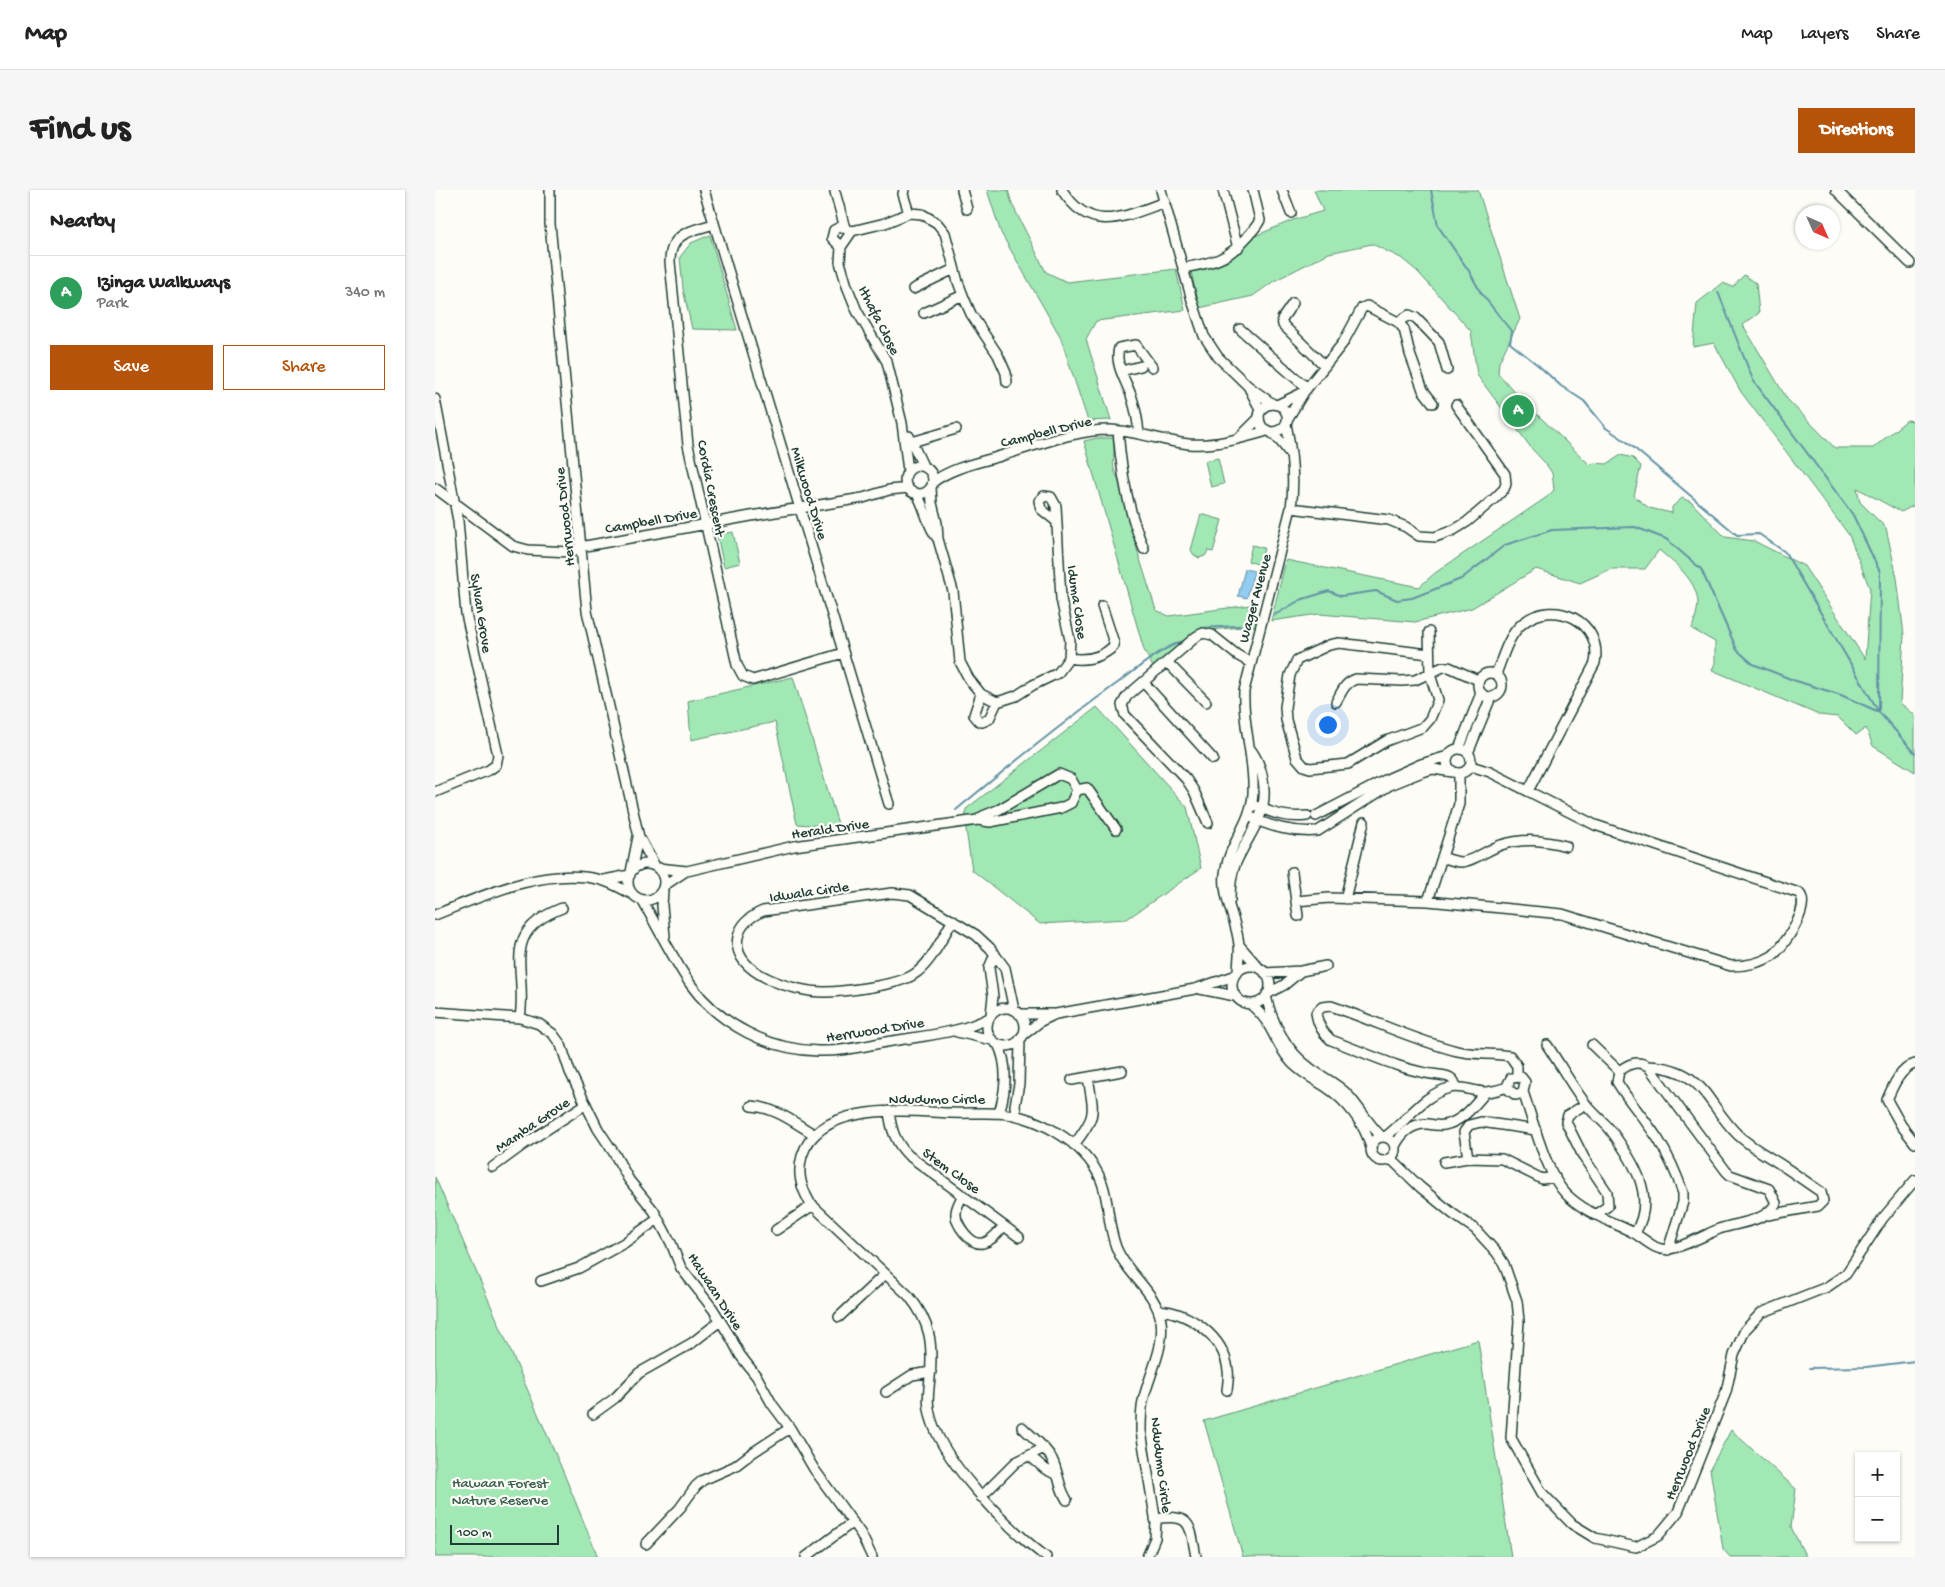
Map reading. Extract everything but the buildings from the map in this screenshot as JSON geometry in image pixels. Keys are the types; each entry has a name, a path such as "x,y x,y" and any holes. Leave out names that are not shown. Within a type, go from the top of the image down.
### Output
{"street":[{"name":"Herrwood Drive","path":"550,190 550,228 587,612 639,837 657,867"},
{"name":"Milkwood Drive","path":"704,190 889,804"},
{"path":"904,190 903,194 909,213"},
{"path":"962,190 967,209"},
{"path":"1062,190 1076,208 1099,219 1135,212 1165,202"},
{"path":"1161,190 1204,336 1219,357 1248,386 1285,410 1287,422"},
{"path":"1223,190 1238,248"},
{"path":"1183,268 1223,258 1238,248 1260,220 1253,190"},
{"path":"1282,190 1291,213"},
{"path":"1836,190 1910,264"},
{"path":"835,192 848,230 841,247"},
{"path":"848,230 885,223 909,213 922,214 931,218 942,228 945,232 954,269 971,314 1003,364 1007,382"},
{"name":"Cordia Crescent","path":"714,224 683,234 672,246 670,254 688,445 737,665 743,676 753,680 843,652"},
{"name":"Ithafa Close","path":"848,230 837,228 832,234 832,238 841,247 840,262 857,311 887,362 908,443 907,474"},
{"path":"913,289 954,269"},
{"path":"924,313 963,294"},
{"path":"1293,303 1282,318 1283,325 1325,366"},
{"path":"1269,431 1280,430 1287,422 1305,390 1349,333 1362,308 1367,306 1398,322 1406,333 1410,354 1423,390 1433,403"},
{"path":"1398,322 1409,315 1416,318 1439,342 1447,370"},
{"path":"1241,328 1305,390"},
{"path":"1139,434 1132,397 1121,371 1118,350 1121,346 1137,346 1152,367"},
{"path":"1121,371 1141,366"},
{"path":"1248,386 1260,415 1261,426 1269,431 1290,454"},
{"path":"1238,438 1250,429 1266,406 1275,404 1305,390"},
{"name":"Sylvan Grove","path":"435,399 455,503 465,608 498,756 497,762 489,770 435,792"},
{"path":"1291,508 1389,520 1406,527 1419,536 1435,537 1467,522 1504,489 1507,484 1505,474 1456,405"},
{"name":"Wager Avenue","path":"1229,905 1224,887 1226,865 1249,816 1252,804 1251,749 1245,727 1244,691 1291,508 1294,479 1287,422"},
{"path":"908,443 956,429"},
{"name":"Campbell Drive","path":"951,471 1092,431 1118,430 1190,444 1218,444 1269,431"},
{"path":"1118,430 1125,486 1137,534 1144,549"},
{"name":"Ithafa Close","path":"908,443 925,467"},
{"path":"889,490 915,466 951,471"},
{"path":"925,467 933,474 932,503 937,523 938,539 953,591 960,662 969,679 981,694 997,702 989,719 982,722 974,715 974,710 981,694"},
{"path":"889,490 924,493 951,471"},
{"path":"907,474 912,491 920,500 929,526 938,539"},
{"name":"Campbell Drive","path":"435,488 507,542 519,548 561,552 571,552 580,547 863,498 889,490"},
{"name":"Iduma Close","path":"997,702 1016,696 1058,673 1069,658 1070,640 1061,599 1056,521"},
{"path":"1069,658 1086,660 1114,646 1115,643 1102,606"},
{"path":"1496,674 1512,635 1531,618 1563,614 1579,621 1592,634 1596,646 1595,663 1528,791"},
{"path":"1429,632 1430,674 1438,700 1430,719 1423,726 1387,741 1348,764 1310,768 1303,766 1297,758 1286,720 1285,707 1290,675 1297,660 1329,645 1339,643 1429,654"},
{"path":"1209,823 1186,779 1123,711 1124,701 1197,636 1208,633 1217,637 1237,655 1251,662"},
{"path":"1168,663 1205,702"},
{"path":"1337,702 1344,686 1349,681 1356,679 1415,680 1443,667 1449,667 1479,680"},
{"path":"1468,753 1491,697 1501,689 1502,682 1496,674 1485,673 1479,680 1478,687 1481,693 1491,697"},
{"path":"1143,683 1213,759"},
{"path":"1428,901 1459,804 1456,772 1447,763 1448,756 1452,751 1459,748 1481,693"},
{"path":"1249,816 1258,821 1304,832 1318,831 1390,785 1422,772 1433,769 1456,772 1466,771 1471,766 1471,759 1468,753 1459,748"},
{"name":"Wager Avenue","path":"1229,905 1236,864 1258,821 1261,809 1262,774 1259,763 1251,749"},
{"path":"1252,804 1271,814 1295,817 1312,816 1421,764 1448,756"},
{"path":"1296,900 1428,901 1562,914 1731,966 1742,966 1762,961 1772,955 1790,935 1803,904 1802,896 1799,893 1595,825 1490,772 1471,766"},
{"name":"Herald Drive","path":"978,820 1059,774 1071,779 1077,790"},
{"name":"Herald Drive","path":"1077,790 1087,788 1116,829"},
{"name":"Herald Drive","path":"657,867 687,870 794,846 978,820 990,822 1061,808 1071,803 1077,790"},
{"path":"1345,899 1364,822"},
{"name":"Herrwood Drive","path":"631,873 639,837"},
{"path":"1442,858 1467,861 1502,845 1529,840 1548,841 1566,846"},
{"path":"435,915 494,891 528,882 565,876 601,880 642,900 654,899 663,888 663,873 657,867 650,864 639,865 631,873 628,884 632,894"},
{"name":"Herald Drive","path":"663,888 687,870"},
{"path":"1293,872 1298,916"},
{"path":"601,880 631,873"},
{"name":"Herrwood Drive","path":"663,888 664,927 667,944"},
{"name":"Idwala Circle","path":"953,920 927,960 913,975 897,982 834,991 797,989 772,980 747,966 737,948 743,924 763,911 882,894 902,893 910,895 953,920 976,935 995,954 1005,968 1016,1012"},
{"name":"Herrwood Drive","path":"642,900 691,985 711,1008 753,1035 780,1046 799,1050 835,1050 951,1031 967,1027 990,1017"},
{"path":"1229,905 1239,945 1236,974 1232,986 1235,996"},
{"path":"520,1018 522,1003 519,953 527,932 542,917 562,908"},
{"path":"1239,945 1263,971 1269,983 1267,995 1271,1016 1293,1052 1310,1068 1347,1094 1373,1129 1391,1140 1395,1146"},
{"path":"995,954 989,968 993,996 987,1032 995,1042 1005,1066 1004,1091 999,1113"},
{"path":"990,1017 1002,1009 1016,1012 1056,1014 1195,989 1236,974 1249,967 1263,971 1301,971 1326,966"},
{"path":"1195,989 1207,989 1235,996 1244,1003 1256,1003 1284,985 1301,971"},
{"path":"1250,1004 1262,1016 1280,1048 1294,1065 1332,1092 1345,1104 1365,1131 1372,1154 1377,1159 1384,1161 1390,1158 1395,1153 1395,1146 1402,1134 1418,1124 1443,1125 1456,1120 1469,1112 1486,1092"},
{"path":"1456,1087 1455,1081 1449,1077 1419,1072 1331,1040 1323,1032 1317,1021 1316,1013 1322,1007 1331,1006 1437,1046 1460,1052 1494,1053 1510,1056 1517,1066 1517,1076"},
{"name":"Hawaan Drive","path":"435,1012 520,1018 539,1024 553,1034 561,1045 570,1072 598,1129 629,1180 658,1219 681,1268 720,1321 740,1355 757,1378 771,1404 790,1428 814,1469 853,1522 872,1557"},
{"path":"1016,1012 1024,1024 1021,1037 1019,1084 1015,1105 1016,1115"},
{"path":"995,1042 1007,1046 1013,1045 1041,1021 1056,1014"},
{"name":"Herrwood Drive","path":"951,1031 974,1034 995,1042"},
{"path":"1547,1045 1586,1104 1611,1131 1639,1175 1643,1194 1644,1215 1635,1233"},
{"path":"1592,1045 1619,1071"},
{"path":"1668,1250 1683,1202 1683,1193 1659,1141 1617,1082 1619,1071 1631,1063 1641,1062 1648,1066 1730,1175 1769,1189 1776,1203 1773,1209 1765,1216"},
{"path":"1915,1064 1911,1065 1895,1081 1887,1100 1901,1125 1915,1143"},
{"path":"1517,1076 1525,1082 1523,1092 1555,1177 1566,1194 1595,1214 1635,1233 1653,1246 1668,1250 1723,1228 1765,1216 1818,1206 1823,1201 1821,1192 1756,1150 1737,1134 1698,1083 1679,1072 1663,1067 1648,1066"},
{"path":"1072,1080 1122,1071"},
{"path":"1517,1076 1509,1081 1508,1087 1512,1093 1520,1094 1523,1092"},
{"path":"1074,1145 1091,1123 1093,1115 1088,1077"},
{"path":"1371,1148 1373,1142 1399,1127 1430,1097 1450,1088 1456,1087 1486,1092 1508,1087"},
{"name":"Mamba Grove","path":"493,1167 523,1145 587,1104"},
{"path":"1586,1104 1568,1115 1566,1122 1584,1158 1607,1192 1608,1206 1595,1214"},
{"path":"751,1106 765,1106 815,1135"},
{"name":"Ndudumo Circle","path":"1046,1557 981,1497 956,1463 933,1423 929,1409 933,1349 921,1310 909,1296 813,1205 805,1194 800,1182 799,1171 803,1152 815,1135 832,1123 846,1117 908,1110 1016,1115 1036,1123 1074,1145 1093,1165 1101,1179 1106,1194 1112,1235 1116,1248 1123,1261 1152,1298 1161,1319 1161,1339 1143,1402 1141,1416 1141,1431 1155,1518 1155,1538 1147,1557"},
{"name":"Stem Close","path":"889,1111 893,1135 902,1149 917,1163 1019,1237"},
{"path":"1468,1158 1464,1132 1469,1125 1481,1122 1537,1130"},
{"name":"Herrwood Drive","path":"1390,1158 1420,1187 1475,1229 1497,1253 1504,1264 1517,1301 1519,1321 1511,1438 1542,1493 1572,1524 1595,1538 1636,1547 1658,1536 1678,1512 1726,1392 1734,1355 1745,1330 1761,1313 1827,1287 1846,1274 1883,1218 1915,1180"},
{"path":"1444,1162 1468,1158 1502,1160 1542,1179 1555,1177"},
{"path":"963,1195 956,1208 956,1218 973,1241 977,1243 988,1240 1004,1226"},
{"path":"776,1230 813,1205"},
{"path":"541,1280 579,1268 624,1243 658,1219"},
{"path":"839,1317 885,1274"},
{"path":"1158,1310 1180,1313 1209,1333 1217,1343 1227,1362 1229,1376 1227,1390"},
{"path":"593,1414 615,1398 639,1373 692,1343 720,1321"},
{"path":"886,1392 912,1375 931,1372"},
{"path":"1022,1427 1051,1457 1060,1489 1067,1500"},
{"path":"646,1544 670,1520 696,1486 703,1480 735,1466 790,1428"},
{"path":"981,1497 1016,1462 1044,1448"},
{"path":"1030,1456 1045,1469 1057,1475"},
{"path":"1155,1518 1172,1516 1185,1521 1190,1528 1196,1557"},
{"path":"806,1557 853,1522"}],"green space":[{"path":"987,190 1008,190 1012,204 1046,272 1067,282 1176,269 1185,310 1096,321 1086,339 1111,420 1088,421 1060,336 1001,233"},
{"path":"1314,190 1478,190 1520,319 1499,362 1498,373 1518,396 1590,465 1594,463 1607,464 1621,455 1633,458 1641,466 1634,496 1649,508 1672,513 1672,507 1682,498 1691,502 1725,537 1754,541 1804,566 1865,659 1870,589 1849,535 1741,392 1714,343 1693,347 1697,303 1723,283 1733,287 1744,275 1756,283 1759,313 1743,325 1787,399 1835,448 1873,448 1907,420 1915,421 1915,505 1901,512 1857,488 1860,502 1886,528 1897,578 1904,635 1900,703 1915,715 1915,772 1873,746 1866,728 1856,735 1838,717 1819,715 1712,670 1715,663 1715,642 1692,629 1698,602 1693,586 1684,573 1659,550 1645,569 1611,569 1580,583 1536,569 1472,608 1415,622 1319,614 1271,621 1286,560 1419,587 1435,573 1547,497 1554,490 1552,473 1546,464 1532,449 1477,375 1471,331 1417,271 1401,258 1372,244 1329,253 1274,281 1253,296 1199,308 1191,271 1227,262 1255,236 1293,220 1323,211"},
{"path":"710,235 737,330 692,329 683,289 680,257 691,243"},
{"path":"1097,438 1113,438 1115,473 1156,610 1169,616 1250,605 1248,614 1257,616 1255,626 1209,630 1200,634 1155,671 1144,650 1084,441"},
{"path":"1218,458 1224,484 1211,487 1205,461"},
{"path":"1201,514 1222,520 1213,552 1208,551 1205,556 1199,558 1191,550"},
{"path":"733,532 740,563 724,567 717,535"},
{"path":"1252,545 1264,548 1260,565 1248,561"},
{"path":"793,677 839,827 797,824 775,722 691,740 688,701"},
{"path":"1097,707 1187,807 1201,868 1127,919 1040,924 972,870 965,823 966,809"},
{"name":"Hawaan Forest Nature Reserve","path":"435,1177 562,1469 598,1557 435,1557"},
{"path":"1478,1340 1511,1557 1243,1557 1204,1421"},
{"path":"1731,1430 1796,1489 1791,1527 1806,1557 1730,1557 1723,1549 1710,1469"}],"water":[{"path":"1245,569 1254,571 1247,598 1238,596"}],"waterway":[{"path":"1431,190 1438,226 1469,271 1481,293 1512,332 1510,343 1561,386 1584,401 1606,428 1627,442 1737,535 1759,534 1785,552 1879,712"},
{"path":"1718,292 1753,380 1853,515 1880,572 1879,712 1915,753"},
{"path":"1273,616 1300,600 1329,591 1341,596 1376,591 1397,600 1412,598 1461,579 1505,545 1552,530 1635,527 1666,539 1701,569 1737,650 1753,664 1793,680 1841,695 1877,711"},
{"path":"1201,630 1203,628 1251,625"},
{"path":"956,810 1056,729 1143,664 1168,647 1187,640"},
{"path":"1809,1368 1866,1367 1915,1361"}],"place":[{"name":"Izinga Walkways","path":"1518,411"}]}
